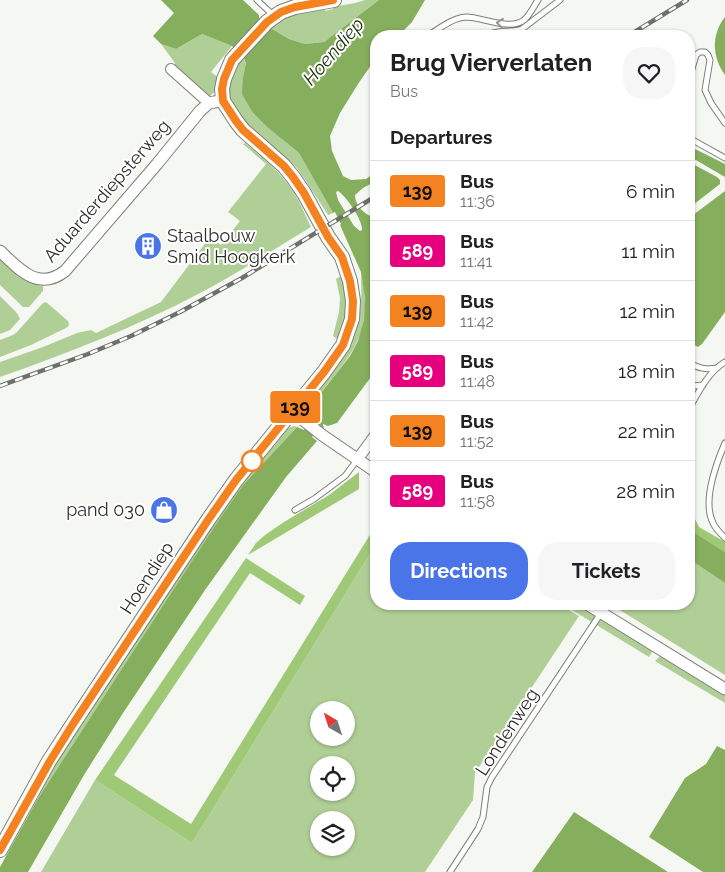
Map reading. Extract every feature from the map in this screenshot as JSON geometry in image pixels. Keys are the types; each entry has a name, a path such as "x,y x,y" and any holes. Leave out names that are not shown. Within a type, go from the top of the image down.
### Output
{"main road":[{"path":"216,102 222,89 227,68 237,53 270,19 295,7 334,0"},
{"name":"Hoendiep","path":"0,850 73,724 208,520 236,480 324,372 343,345 352,319 353,293 342,257 328,237 304,193 284,166 243,130 216,102"}],"street":[{"path":"171,70 216,102"},
{"name":"Aduarderdiepsterweg","path":"0,251 24,273 33,278 44,280 60,275 157,164 200,111 216,102"},
{"path":"292,411 322,435 370,468"},
{"path":"357,460 370,442"},
{"path":"598,610 725,689"}],"lane":[{"path":"257,0 270,19"},
{"path":"438,30 455,20 466,17 502,23 518,23 525,19 538,0"},
{"path":"518,30 560,0"},
{"path":"695,58 700,52 705,52 708,55 710,60 705,90 725,124"},
{"path":"695,141 725,158"},
{"path":"695,399 703,385 725,362"},
{"path":"695,366 708,370 718,368"},
{"path":"695,386 703,385"},
{"path":"725,443 710,488 709,508 712,523 725,538"},
{"path":"295,510 314,499 345,476 357,460"},
{"name":"Londenweg","path":"450,872 478,830 483,817 487,788 492,777 602,612"}],"shaded area":[{"path":"365,0 379,0 324,42 305,44 289,39 269,27 293,14 325,8 325,11 333,9 332,7"},
{"path":"202,34 232,46 211,72 219,78 216,90 210,96 173,66 175,63 161,44 176,49"},
{"path":"241,56 246,63 243,77 253,113 299,153 333,213 328,215 297,168 243,123 230,104 228,85 230,73"},
{"path":"245,143 273,167 291,188 311,227 228,277 176,305 101,339 0,377 0,362 77,333 91,330 96,333 161,302 210,237 221,245 240,221 228,212 266,164 243,144"},
{"path":"0,257 30,283 43,286 43,291 29,307 23,307 0,285"},
{"path":"361,272 365,296 365,314 359,338 347,359 308,413 308,400 340,358 353,336 360,311"},
{"path":"339,277 343,278 350,303 340,341 333,336 339,312 340,298 336,279"},
{"path":"0,296 17,313 20,319 10,330 0,334"},
{"path":"46,302 68,321 68,327 31,345 0,357 0,340 17,332"},
{"path":"297,427 243,485 37,800 51,767 212,521 258,461 275,445 286,430"},
{"path":"359,472 359,489 248,555 256,543 265,535 329,495"},
{"path":"695,519 699,527 725,542 725,552 695,533"},
{"path":"370,535 370,554 192,843 95,780 246,558 305,596 300,605 250,573 114,775 191,824"},
{"path":"370,554 370,610 569,610 579,616 475,773 473,800 425,872 41,872 95,780 192,843"},
{"path":"695,563 725,583 725,675 620,610 695,610"},
{"path":"572,610 590,610 654,649 649,657"},
{"path":"661,655 725,692 725,703 655,661"}],"water":[{"path":"161,0 243,0 269,27 289,39 305,44 324,42 379,0 425,0 412,22 404,30 370,30 370,67 340,113 330,136 332,151 343,176 351,180 366,179 370,176 370,184 355,195 355,199 362,210 370,216 370,378 337,423 328,426 323,424 322,430 319,428 312,437 317,441 286,477 205,590 84,775 28,872 0,872 0,867 37,800 243,485 297,427 304,430 313,420 308,413 317,398 350,356 358,341 364,320 365,298 361,272 341,224 299,153 253,113 242,94 246,63 244,59 232,46 202,34 176,49 161,44 153,36 174,13","holes":["338,191 349,203 360,220 362,226 360,231 354,226 338,200 336,192"]},
{"path":"725,17 725,75 718,61 715,39 720,24"},
{"path":"695,149 725,164 725,177 695,160"},
{"path":"695,165 717,177 720,180 720,184 695,203"},
{"path":"725,191 725,312 698,347 695,345 695,214"},
{"path":"695,533 725,552 725,583 695,563"},
{"path":"717,746 725,750 725,872 703,872 649,837 685,778 706,764"},
{"path":"574,812 668,872 532,872"}],"railway":[{"path":"638,30 687,0"},
{"path":"0,386 88,354 180,312 242,278 370,200"}],"bus line":[{"name":"139","path":"0,850 73,724 208,520 236,480 324,372 343,345 350,328 353,293 342,257 293,177 284,166 243,130 236,121 223,101 222,89 227,68 232,60 274,16 295,7 333,0"}],"place":[{"name":"Staalbouw Smid Hoogkerk","path":"148,246"},
{"name":"pand 030","path":"164,510"}]}
